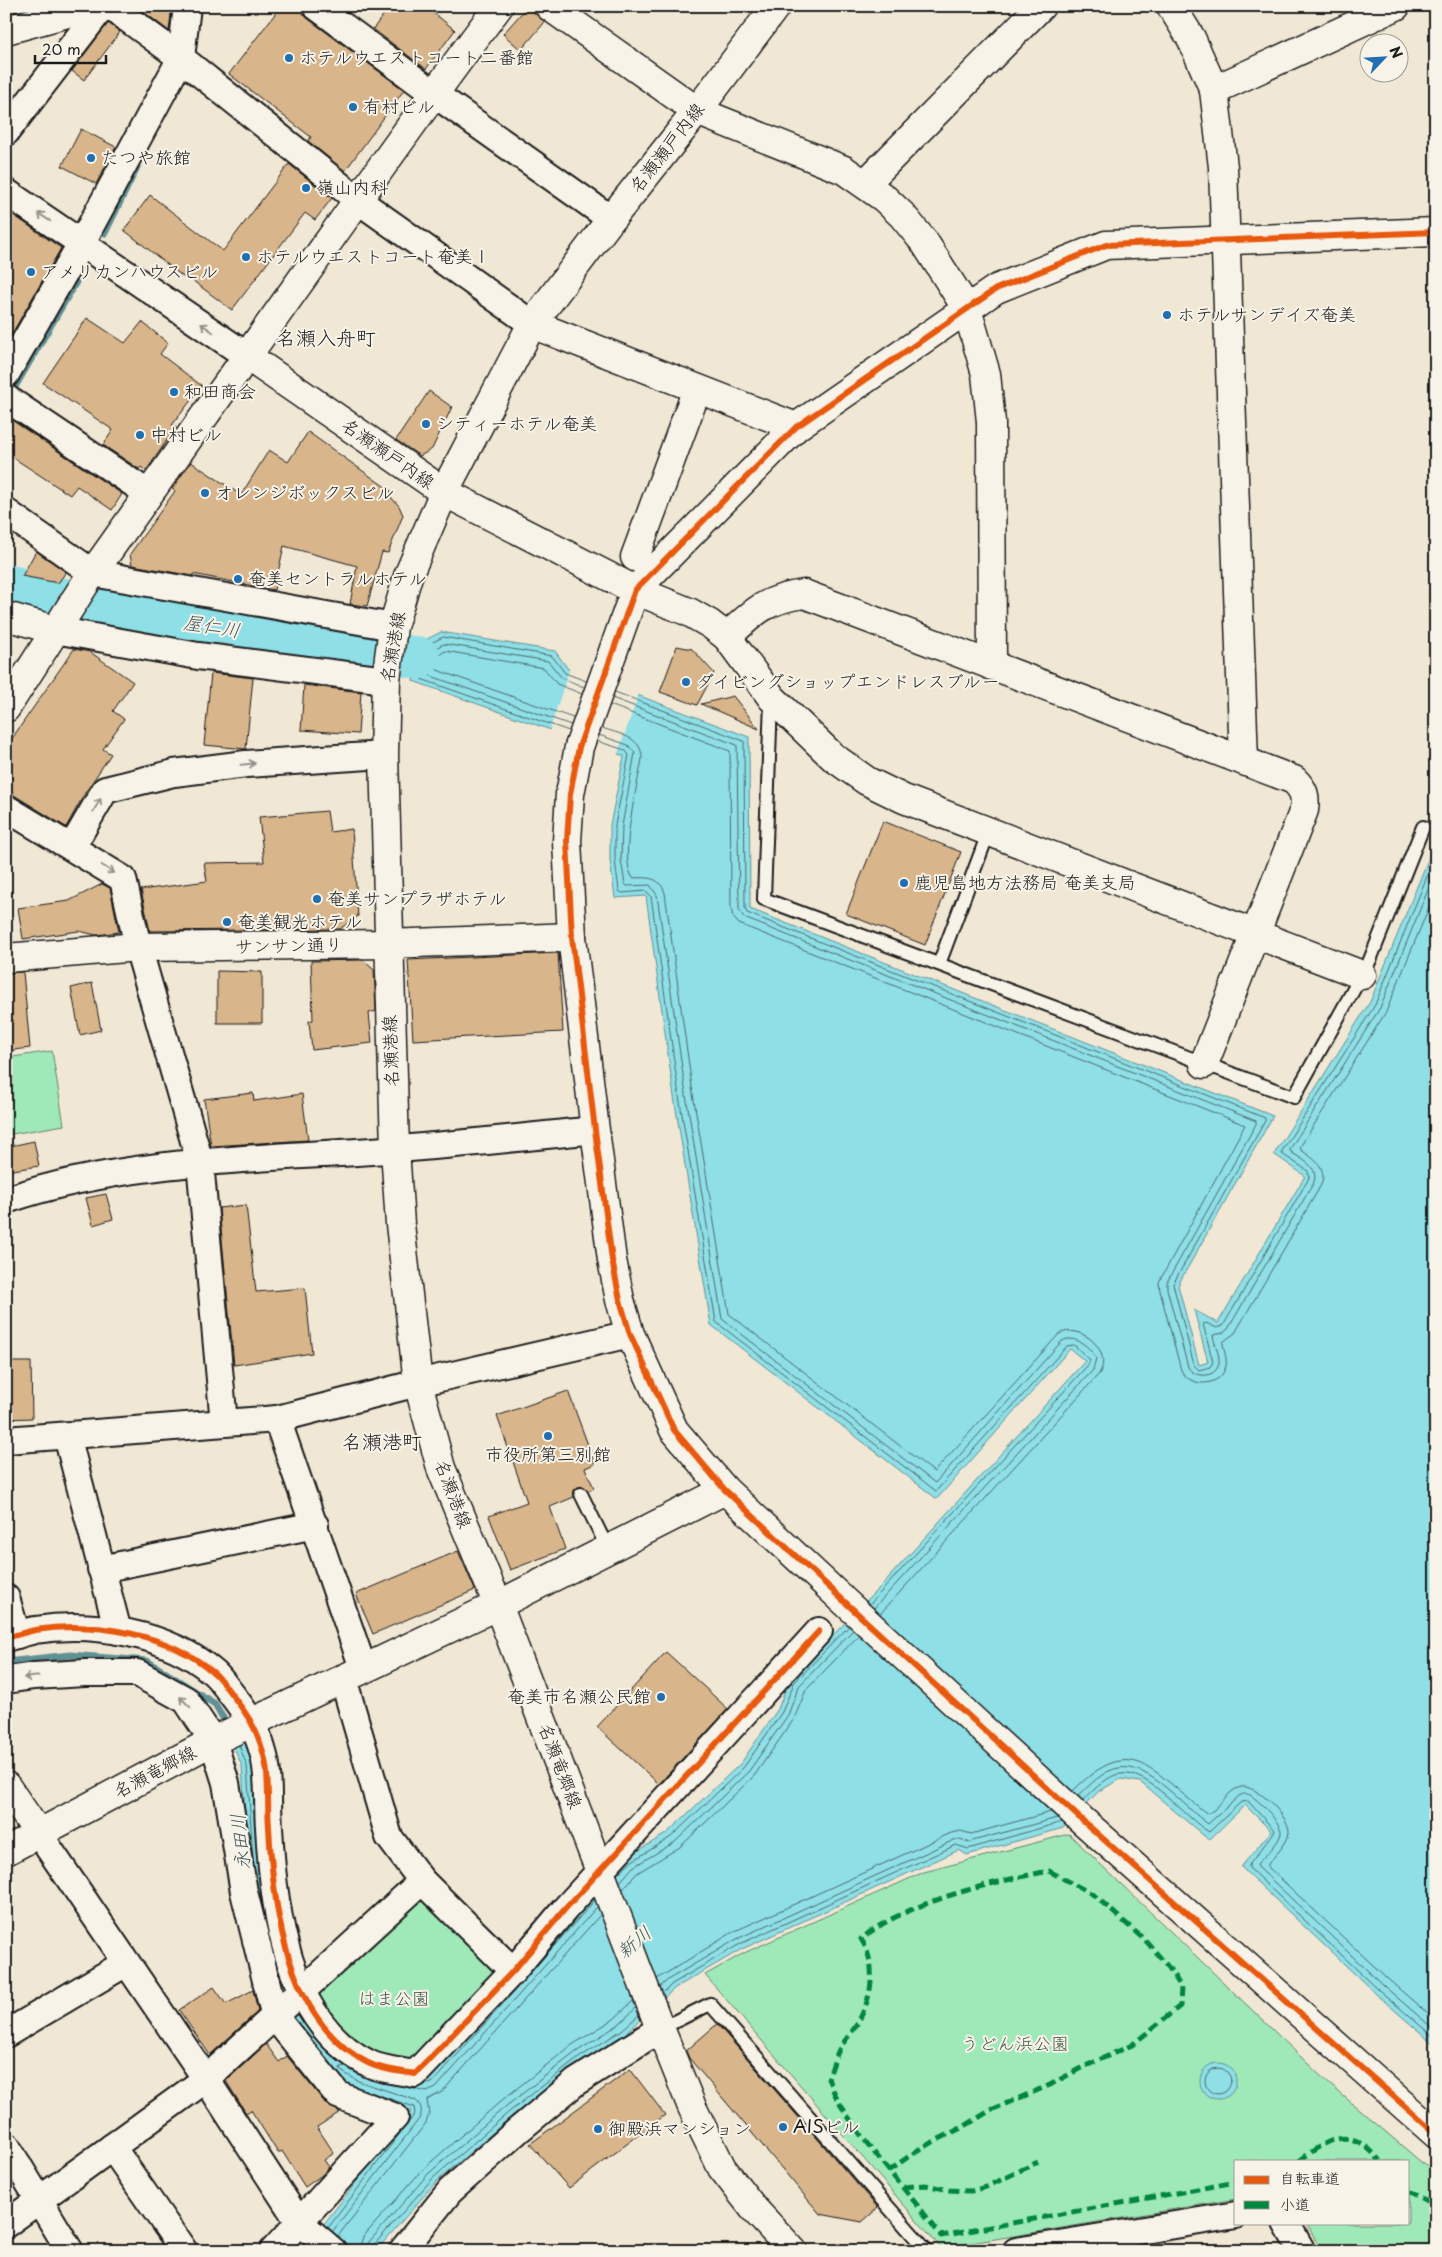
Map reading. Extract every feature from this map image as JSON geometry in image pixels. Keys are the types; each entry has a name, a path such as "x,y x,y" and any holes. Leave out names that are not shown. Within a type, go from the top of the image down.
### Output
{"street":[{"path":"6,30 93,6"},
{"path":"6,132 103,6"},
{"path":"110,6 181,58 359,201 532,324 796,427"},
{"path":"6,374 82,242 181,58 187,6"},
{"path":"316,6 433,94 611,219"},
{"path":"6,708 90,577 359,201 433,94 500,6"},
{"path":"549,6 697,111 844,170 884,198 908,222 925,244 967,309 986,374 991,422 992,666"},
{"name":"名瀬瀬戸内線","path":"247,356 444,492 532,324 776,6"},
{"path":"865,184 1040,6"},
{"path":"1171,6 1191,38 1214,90 1223,167 1244,761"},
{"path":"1214,90 1396,6"},
{"path":"6,192 247,356"},
{"path":"1436,232 1106,245 996,289 796,427 635,590 578,747 570,794 567,841 572,936 612,1260 620,1300 630,1334 674,1430 725,1490 851,1607 1083,1821 1436,2134"},
{"path":"635,557 697,389"},
{"path":"6,398 149,494"},
{"path":"444,492 635,590 689,612 710,624 727,637 772,698 833,757 867,781 904,799 1256,932 1362,975"},
{"name":"名瀬港線","path":"444,492 408,576 392,631 386,677 384,755 394,1150 400,1224 418,1383 441,1468 498,1605"},
{"path":"6,512 90,577 392,631"},
{"path":"727,637 756,610 783,597 804,594 1294,780 1303,789 1306,800 1304,810 1204,1064"},
{"path":"6,616 59,623 198,656 386,677"},
{"path":"72,847 105,790 174,773 246,764 384,755"},
{"path":"6,808 123,879 138,947 200,1162 224,1423"},
{"name":"サンサン通り","path":"6,958 138,947 388,944 572,936"},
{"path":"6,1200 102,1176 200,1162 394,1150 595,1130"},
{"path":"6,1440 277,1419 418,1383 630,1334"},
{"path":"277,1419 315,1525 339,1602 389,1837 422,1881 512,1971"},
{"path":"67,1436 118,1631"},
{"path":"498,1605 725,1490"},
{"path":"101,1569 315,1525"},
{"path":"6,1598 11,1636 36,1630 104,1628 160,1641 191,1656 215,1674 253,1722 264,1754 272,1871 282,1930 300,1991 326,2032 350,2052 370,2064 415,2074 512,1971 565,1909 603,1876 819,1631"},
{"name":"名瀬竜郷線","path":"6,1851 213,1741 498,1605 659,2026 692,2107 722,2168 754,2209 793,2251"},
{"path":"6,1680 76,1674 137,1674 186,1700 213,1741 226,1783 244,1892 276,2017 338,2095 395,2117 272,2251"},
{"path":"6,1786 206,2079 298,2222 333,2251"},
{"path":"6,2224 206,2079 276,2017 300,1991 422,1881"},
{"path":"6,2034 126,1963"},
{"path":"402,2251 450,2190 516,2132 576,2082 659,2026"},
{"path":"6,2145 70,2251"},
{"path":"112,2147 184,2251"},
{"path":"1016,2251 1234,2215"},
{"path":"1287,2224 1302,2251"}],"lane":[{"path":"772,698 764,899 1294,1097 1370,960 1423,826"},
{"path":"939,964 990,831"},
{"path":"581,1494 608,1549"},
{"path":"659,2026 710,2004 927,2251"}],"green space":[{"path":"52,1051 64,1125 6,1135 6,1058"},
{"name":"うどん浜公園","path":"1069,1834 1327,2082 1421,2162 1436,2171 1436,2251 1322,2251 1307,2224 1410,2224 1410,2160 1234,2160 1234,2199 941,2248 705,1975 744,1953 924,1872"},
{"name":"はま公園","path":"420,1896 499,1970 415,2064 376,2059 312,2003 317,1989"}],"water":[{"name":"新川","path":"441,632 555,651 568,669 749,737 750,909 1273,1116 1178,1285 1199,1365 1208,1362 1194,1310 1218,1323 1305,1176 1274,1154 1370,1002 1436,840 1436,2046 1377,1995 1241,1867 1271,1831 1245,1805 1209,1840 1140,1782 1121,1779 1099,1791 1063,1828 967,1855 959,1850 742,1949 675,1988 625,2034 583,2061 512,2116 435,2183 376,2251 303,2251 411,2111 353,2092 291,2030 249,1877 242,1766 231,1741 251,1731 293,1984 372,2067 428,2080 625,1859 667,1833 741,1763 778,1709 789,1680 881,1586 1085,1361 1070,1349 937,1499 711,1325 674,1097 646,896 615,898 610,861 610,825 624,756 413,681 423,641"},
{"path":"1218,2063 1225,2064 1231,2068 1235,2074 1235,2088 1231,2094 1225,2098 1218,2099 1211,2098 1205,2094 1201,2088 1200,2081 1201,2074 1205,2068 1211,2064"}],"pier":[{"path":"570,667 639,693 617,756 549,732"}],"building":[{"path":"136,6 172,6 169,31"},
{"path":"281,6 301,6 302,12 307,18 404,90 345,171 308,141 311,137 229,74"},
{"path":"390,6 425,6 455,30 426,69 373,29"},
{"path":"527,7 545,22 521,50 503,34"},
{"path":"108,23 120,32 84,80 72,71"},
{"name":"たつや旅館","path":"81,129 116,147 96,184 62,166"},
{"path":"289,164 332,198 315,220 305,213 232,310 189,278 187,280 124,230 150,195 223,251"},
{"name":"アメリカンハウスビル","path":"6,210 61,248 6,344"},
{"path":"87,318 125,343 142,322 168,343 160,354 202,386 172,425 176,427 146,471 141,467 139,469 103,445 113,430 43,383"},
{"name":"シティーホテル奄美","path":"429,391 452,407 432,449 420,456 396,440"},
{"path":"10,419 122,494 112,510 77,486 70,495 6,453 6,425"},
{"path":"308,432 391,491 389,495 399,506 403,515 388,553 382,552 367,606 350,604 357,566 284,546 274,590 193,574 193,576 132,565 130,554 175,491 172,489 191,462 241,495 269,450 288,462"},
{"path":"36,551 66,572 58,583 22,576"},
{"name":"ダイビングショップエンドレスブルー","path":"677,646 692,649 714,673 697,705 660,692"},
{"path":"74,649 90,652 133,682 113,711 124,719 103,749 111,754 85,793 66,827 14,795 6,793 6,747"},
{"path":"211,673 253,678 246,749 204,745"},
{"path":"304,685 361,692 358,734 301,730"},
{"path":"733,696 759,729 701,704"},
{"path":"327,811 330,832 352,829 358,916 340,929 150,931 141,890 207,881 204,863 264,862 259,817"},
{"name":"鹿児島地方法務局 奄美支局","path":"883,821 961,852 925,945 846,914"},
{"path":"102,884 110,888 119,932 96,935 79,931 23,939 18,908 69,901"},
{"path":"558,953 563,1032 413,1040 408,960"},
{"path":"363,960 374,970 376,1011 369,1013 372,1043 312,1050 309,1021 313,1020 311,961"},
{"path":"217,971 262,972 262,1023 217,1023"},
{"path":"23,972 30,1048 6,1051 6,973"},
{"path":"92,983 101,1030 80,1035 71,988"},
{"path":"253,1093 254,1101 302,1094 308,1140 211,1146 204,1099"},
{"path":"34,1141 39,1166 6,1171 6,1147"},
{"path":"106,1194 113,1219 93,1225 86,1198"},
{"path":"246,1205 256,1292 305,1288 312,1353 234,1365 219,1208"},
{"path":"6,1362 31,1362 32,1418 6,1419"},
{"path":"568,1391 595,1464 585,1468 594,1488 588,1491 585,1487 578,1487 574,1490 574,1497 550,1507 565,1549 510,1570 489,1516 527,1502 497,1416"},
{"path":"458,1551 475,1590 373,1634 356,1594"},
{"path":"666,1652 728,1709 659,1784 597,1727"},
{"path":"214,1987 226,2004 253,1990 258,2011 210,2055 179,2010"},
{"name":"AISビル","path":"717,2024 878,2208 862,2222 820,2214 689,2058 686,2051"},
{"path":"266,2044 279,2062 287,2056 326,2104 340,2112 317,2127 334,2153 324,2160 329,2167 322,2175 305,2187 282,2151 278,2153 251,2110 246,2113 226,2081"},
{"name":"御殿浜マンション","path":"630,2069 665,2115 569,2188 530,2144"}],"waterway":[{"name":"屋仁川","path":"105,233 137,167"},
{"name":"屋仁川","path":"16,385 76,282"},
{"name":"屋仁川","path":"6,585 99,608 419,658"},
{"name":"永田川","path":"6,1662 70,1655 147,1661 215,1704 229,1728"}],"marked path":[{"path":"1049,1871 1094,1895 1147,1942 1169,1968 1181,1987 1180,2006 1132,2045 1079,2069 1050,2085 991,2110 965,2126 921,2148 888,2171 839,2103 828,2079 841,2046 862,2014 869,1993 871,1982 870,1960 861,1939 879,1926 925,1904 1002,1881 1049,1871"},
{"path":"1300,2160 1321,2146 1341,2138 1360,2142 1379,2160"},
{"path":"904,2187 925,2185 949,2190 971,2191 986,2187 1038,2162"},
{"path":"888,2171 941,2236 1234,2182"},
{"path":"1410,2192 1436,2205"}],"cycle path":[{"path":"1436,232 1106,245 996,289 796,427 635,590 579,747 570,794 567,841 572,937 612,1260 620,1300 630,1334 674,1430 725,1490 845,1602 1083,1821 1436,2134"},
{"path":"6,1638 35,1630 81,1627 129,1633 153,1639 175,1648 196,1659 217,1675 247,1716 263,1752 267,1780 271,1859 275,1892 290,1960 302,1992 319,2020 341,2044 368,2063 385,2069 415,2074 513,1971 565,1909 819,1631"}],"place":[{"name":"ホテルウエストコート二番館","path":"289,58"},
{"name":"有村ビル","path":"353,107"},
{"name":"たつや旅館","path":"91,158"},
{"name":"嶺山内科","path":"306,188"},
{"name":"ホテルウエストコート奄美Ⅰ","path":"246,257"},
{"name":"アメリカンハウスビル","path":"31,272"},
{"name":"ホテルサンデイズ奄美","path":"1167,315"},
{"name":"和田商会","path":"174,392"},
{"name":"シティーホテル奄美","path":"426,424"},
{"name":"中村ビル","path":"140,435"},
{"name":"オレンジボックスビル","path":"205,493"},
{"name":"奄美セントラルホテル","path":"238,579"},
{"name":"ダイビングショップエンドレスブルー","path":"686,682"},
{"name":"鹿児島地方法務局 奄美支局","path":"904,883"},
{"name":"奄美サンプラザホテル","path":"317,899"},
{"name":"奄美観光ホテル","path":"227,922"},
{"name":"市役所第三別館","path":"548,1436"},
{"name":"奄美市名瀬公民館","path":"661,1697"},
{"name":"AISビル","path":"783,2127"},
{"name":"御殿浜マンション","path":"598,2129"}],"district":[{"name":"名瀬入舟町","path":"326,338"},
{"name":"名瀬港町","path":"382,1442"}]}
